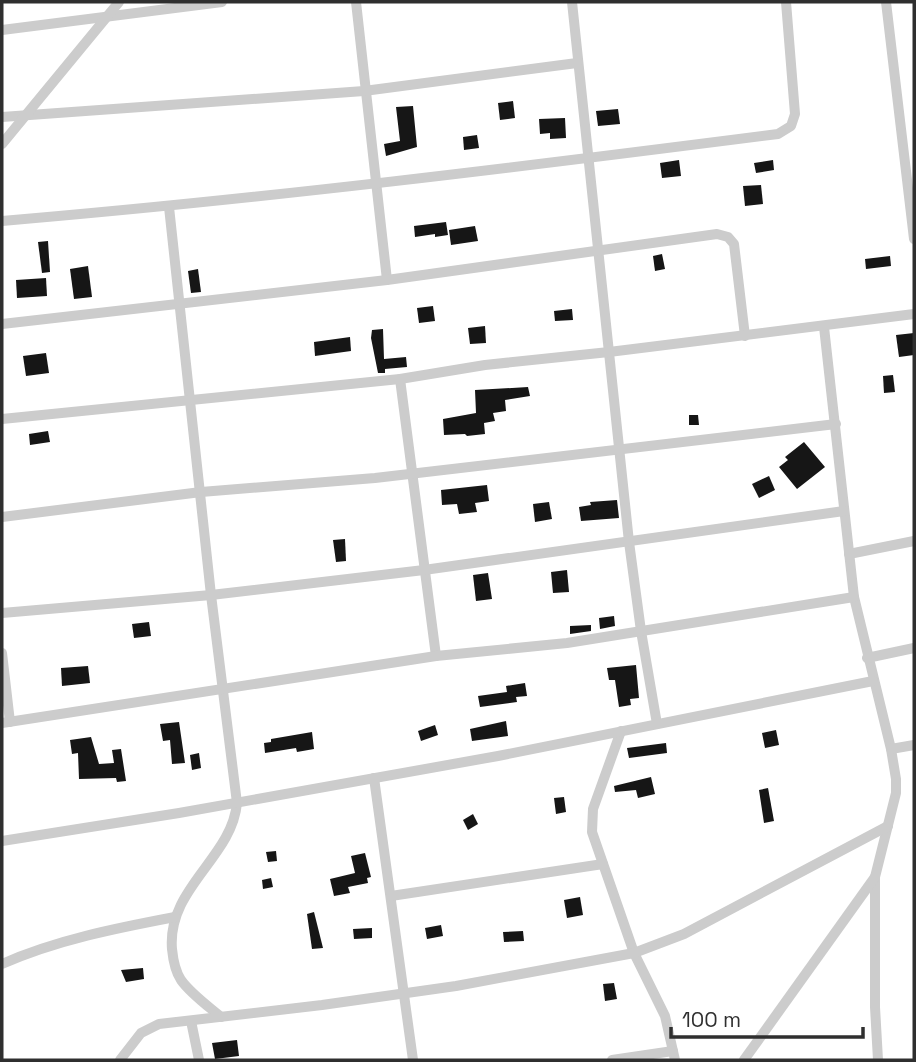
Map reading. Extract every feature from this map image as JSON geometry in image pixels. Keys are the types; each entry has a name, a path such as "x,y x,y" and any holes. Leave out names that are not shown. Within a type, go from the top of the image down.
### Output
{"street":[{"path":"2,144 119,2"},
{"path":"2,30 222,2"},
{"path":"356,2 387,280"},
{"path":"572,2 629,541 657,724"},
{"path":"2,221 169,207 375,185 778,134 790,126 795,114 786,2"},
{"path":"886,2 914,239"},
{"path":"2,117 364,91 577,63"},
{"path":"169,207 211,595 237,803 234,823 192,883 176,917 172,945 177,971 182,981 220,1017"},
{"path":"2,324 387,280 717,234 728,237 734,244 745,335"},
{"path":"2,419 400,379 485,365 824,327 914,314"},
{"path":"824,327 854,597 896,779 896,793 875,877 875,1007 878,1060"},
{"path":"400,379 436,656"},
{"path":"2,517 201,492 412,473 836,424"},
{"path":"2,614 211,595 425,570 844,511"},
{"path":"849,554 914,541"},
{"path":"2,653 6,722 436,656 567,643 854,597"},
{"path":"867,658 914,648"},
{"path":"2,841 374,778 873,681"},
{"path":"612,1060 674,1056 661,1004 634,954 592,832 593,808 621,731"},
{"path":"891,749 914,747"},
{"path":"374,778 413,1060"},
{"path":"120,1060 141,1033 159,1024 404,993 634,954 684,934 888,826"},
{"path":"391,897 603,864"},
{"path":"744,1060 875,877"},
{"path":"2,964 103,931 176,917"},
{"path":"191,1021 199,1060"}],"building":[{"path":"513,101 515,118 500,120 498,103"},
{"path":"413,106 417,147 386,156 384,144 400,141 396,107"},
{"path":"618,109 620,124 598,126 596,111"},
{"path":"565,118 566,138 550,139 550,133 540,134 539,119"},
{"path":"477,135 479,148 464,150 463,137"},
{"path":"679,160 681,176 662,178 660,163"},
{"path":"773,160 774,170 756,173 754,163"},
{"path":"761,185 763,204 745,206 743,186"},
{"path":"446,222 448,235 415,237 414,226"},
{"path":"475,226 478,241 451,245 449,230"},
{"path":"48,241 50,272 42,273 38,242"},
{"path":"662,254 665,269 655,271 653,256"},
{"path":"890,256 891,266 866,269 865,259"},
{"path":"88,266 92,297 74,299 70,269"},
{"path":"198,269 201,292 191,293 188,271"},
{"path":"46,278 47,296 17,298 16,280"},
{"path":"433,306 435,321 419,323 417,308"},
{"path":"572,309 573,320 555,321 554,311"},
{"path":"485,326 486,343 470,344 468,328"},
{"path":"383,329 384,359 406,357 407,367 385,369 385,373 378,373 371,338 372,330"},
{"path":"914,333 914,355 899,357 896,335"},
{"path":"350,337 351,351 315,356 314,342"},
{"path":"46,353 49,373 26,376 23,356"},
{"path":"893,375 895,392 884,393 883,376"},
{"path":"528,387 530,396 505,400 506,411 493,413 495,421 484,423 485,434 444,435 443,419 476,413 475,390"},
{"path":"689,415 698,415 699,425 689,425"},
{"path":"48,431 50,442 30,445 29,434"},
{"path":"804,442 825,467 797,489 779,467 788,460 785,457"},
{"path":"769,476 775,490 759,498 752,484"},
{"path":"487,485 489,501 475,503 477,512 459,514 457,504 442,505 441,490"},
{"path":"617,500 619,518 581,521 579,507 591,505 590,502"},
{"path":"549,502 552,519 535,522 533,504"},
{"path":"345,539 346,561 336,562 333,540"},
{"path":"567,570 569,592 553,593 551,572"},
{"path":"488,573 492,599 476,601 473,575"},
{"path":"614,616 615,626 600,629 599,618"},
{"path":"149,622 151,636 134,638 132,624"},
{"path":"591,625 591,631 570,634 570,626"},
{"path":"636,665 639,698 630,699 631,705 619,707 615,680 609,680 607,668"},
{"path":"88,666 90,683 62,686 61,668"},
{"path":"525,683 527,696 516,697 517,702 480,707 478,696 507,692 506,686"},
{"path":"506,721 508,736 472,741 470,729"},
{"path":"179,722 185,763 172,764 170,740 163,741 160,724"},
{"path":"435,725 438,735 421,741 418,731"},
{"path":"776,730 779,745 765,748 762,733"},
{"path":"312,732 314,749 297,752 296,748 265,753 264,743 271,742 271,739"},
{"path":"91,737 99,764 114,763 112,750 121,749 126,781 117,782 116,778 79,779 78,753 72,754 70,740"},
{"path":"666,743 667,753 629,758 627,748"},
{"path":"199,753 201,768 192,770 190,755"},
{"path":"651,777 655,794 638,798 636,790 615,792 614,786"},
{"path":"768,788 774,821 764,823 759,790"},
{"path":"564,797 566,812 556,814 554,798"},
{"path":"473,814 478,824 468,830 463,820"},
{"path":"276,851 277,861 268,862 266,852"},
{"path":"365,853 371,877 367,878 368,883 348,887 350,893 334,896 330,879 355,873 351,856"},
{"path":"271,878 273,887 263,889 262,880"},
{"path":"580,897 583,915 567,918 564,900"},
{"path":"314,912 323,948 312,949 307,914"},
{"path":"441,925 443,936 427,939 425,928"},
{"path":"372,928 372,938 354,939 353,929"},
{"path":"523,931 524,941 504,942 503,932"},
{"path":"143,968 144,979 126,982 121,970"},
{"path":"614,983 617,999 605,1001 603,984"},
{"path":"237,1040 239,1056 215,1059 212,1043"}]}
